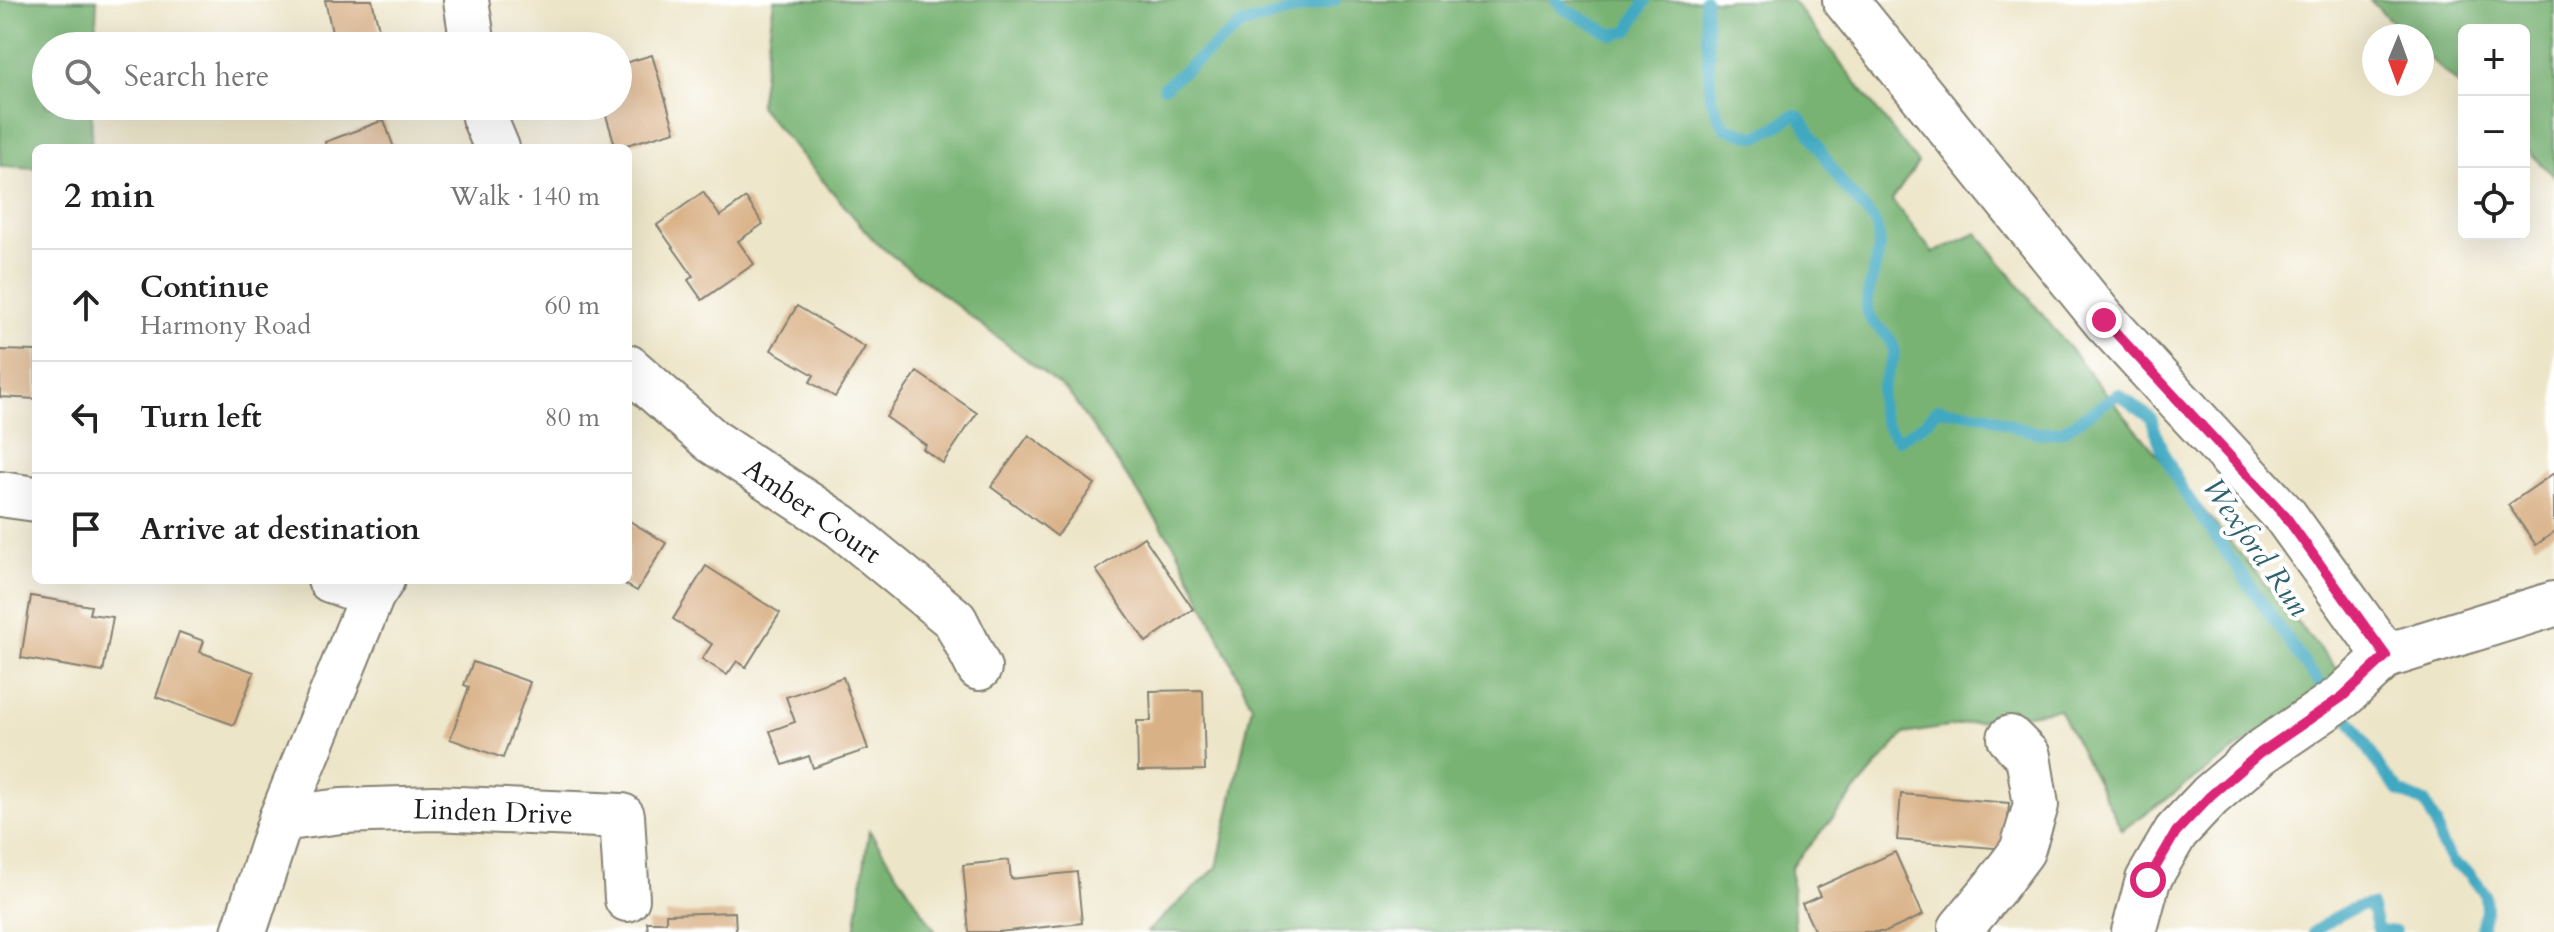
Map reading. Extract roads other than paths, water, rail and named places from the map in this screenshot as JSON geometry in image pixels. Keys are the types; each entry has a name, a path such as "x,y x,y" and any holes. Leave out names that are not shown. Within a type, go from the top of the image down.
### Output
{"street":[{"path":"466,0 471,32"},
{"path":"1845,0 2104,320 2286,517 2386,656"},
{"path":"485,120 495,144"},
{"name":"Amber Court","path":"632,371 712,441 841,526 955,620 979,668"},
{"path":"0,494 32,498"},
{"path":"244,932 281,819 377,588 354,584"},
{"path":"2134,932 2148,880 2176,832 2210,796 2260,753 2328,707 2386,656 2554,604"},
{"path":"1962,932 1961,928 2022,851 2036,805 2028,756 2010,738"},
{"name":"Linden Drive","path":"281,819 341,811 434,808 622,816 627,899"}],"waterway":[{"path":"1164,87 1241,25 1335,0"},
{"name":"Wexford Run","path":"1556,0 1565,9 1613,35 1628,31 1646,0"},
{"name":"Wexford Run","path":"1705,0 1711,99 1725,128 1757,137 1794,115 1800,117 1843,185 1875,223 1879,248 1867,306 1871,319 1889,337 1894,351 1880,401 1883,418 1892,433 1899,440 1927,422 1937,409 1986,415 2040,433 2063,431 2118,394 2151,418 2162,450 2182,489 2309,670 2355,727 2382,771 2400,792 2425,803 2436,824 2441,844 2453,863 2468,872 2485,894 2483,932"},
{"path":"2314,932 2348,911 2371,905 2378,930 2396,932"}]}
